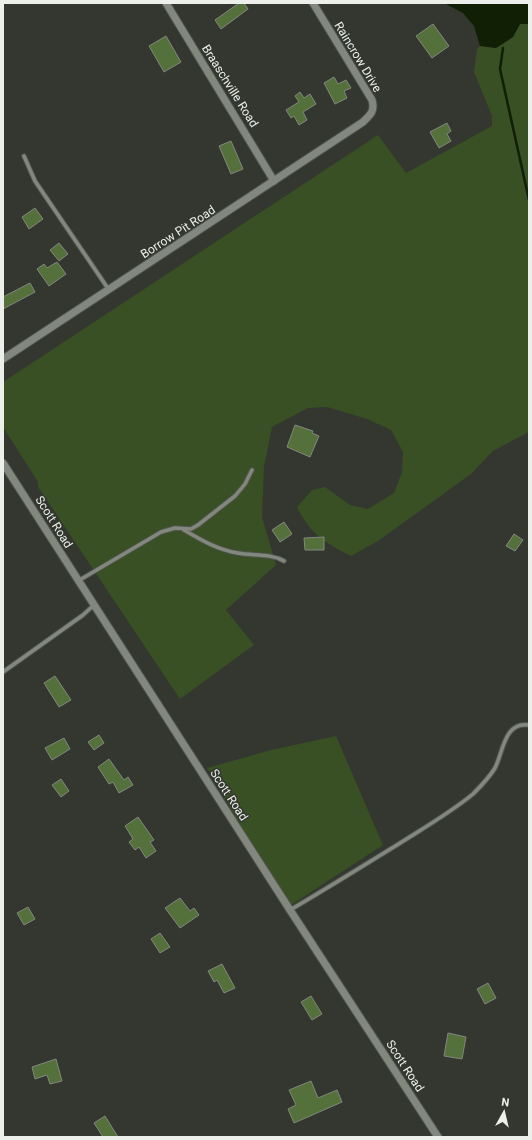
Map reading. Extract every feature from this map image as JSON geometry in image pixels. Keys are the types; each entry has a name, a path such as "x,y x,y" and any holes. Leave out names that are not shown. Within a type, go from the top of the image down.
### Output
{"street":[{"name":"Braaschville Road","path":"166,3 274,181"},
{"name":"Raincrow Drive","path":"313,3 372,100 372,114 364,122"},
{"name":"Borrow Pit Road","path":"3,359 364,122"},
{"name":"Scott Road","path":"3,463 290,910 438,1137"}],"lane":[{"path":"24,156 35,181 109,290"},
{"path":"78,580 160,532 176,528 191,529 198,525 234,496 244,484 252,470"},
{"path":"182,529 223,550 277,557 284,561"},
{"path":"3,672 83,616 94,605"},
{"path":"290,910 467,799 480,788 494,770 499,760 506,737 510,731 519,726 529,725"}],"shaded area":[{"path":"444,3 529,3 529,21 528,24 520,24 513,37 496,48 480,46 474,26 463,13"},
{"path":"529,21 529,432 493,451 471,474 378,541 351,556 333,547 319,537 307,524 297,507 312,490 325,487 350,505 368,509 394,493 402,472 403,452 391,430 367,419 327,407 308,408 272,427 264,467 262,517 276,565 226,610 254,645 180,699 38,487 38,482 3,427 3,382 378,135 406,173 492,126 492,116 474,72 477,49 480,46 496,48 513,37 520,24 527,24"},
{"path":"336,736 383,845 288,907 207,768 271,750"}],"building":[{"path":"239,3 244,3 248,9 221,29 215,20"},
{"path":"433,24 449,46 432,58 416,36"},
{"path":"166,36 181,62 164,72 149,46"},
{"path":"334,77 338,84 346,80 351,88 344,91 347,98 335,104 324,83"},
{"path":"300,92 304,98 310,94 316,104 303,112 307,120 299,125 294,116 291,118 286,110 299,102 295,96"},
{"path":"447,123 451,131 447,134 451,141 439,148 430,132"},
{"path":"231,141 243,169 231,174 219,146"},
{"path":"35,208 43,219 29,229 22,217"},
{"path":"59,243 68,254 59,261 50,250"},
{"path":"57,262 66,274 49,286 37,269 44,264 47,268"},
{"path":"30,283 35,292 3,309 3,297"},
{"path":"295,425 313,431 312,433 319,436 310,457 287,447"},
{"path":"284,522 292,534 280,542 272,530"},
{"path":"514,534 523,540 515,551 506,546"},
{"path":"324,537 324,550 305,550 304,538"},
{"path":"55,676 71,700 59,707 44,683"},
{"path":"99,735 104,743 94,750 88,742"},
{"path":"64,738 70,749 52,760 45,748"},
{"path":"109,759 124,780 128,777 133,785 119,793 113,782 109,784 98,767"},
{"path":"61,779 69,791 61,797 52,785"},
{"path":"138,817 154,840 150,842 156,851 146,858 139,847 135,850 129,842 133,839 125,826"},
{"path":"180,898 190,911 194,908 199,915 180,928 165,908"},
{"path":"28,907 35,919 24,925 17,913"},
{"path":"160,933 170,947 160,953 151,939"},
{"path":"222,964 235,988 224,993 217,980 214,982 208,971"},
{"path":"488,983 496,998 485,1004 477,989"},
{"path":"311,996 322,1014 312,1020 301,1002"},
{"path":"448,1033 466,1037 462,1059 444,1056"},
{"path":"56,1059 62,1081 50,1084 47,1075 35,1079 32,1067"},
{"path":"311,1081 318,1098 337,1090 342,1102 294,1123 288,1109 296,1105 289,1090"},
{"path":"105,1116 118,1137 103,1137 94,1123"}],"waterway":[{"path":"503,48 500,69 529,200"}]}
